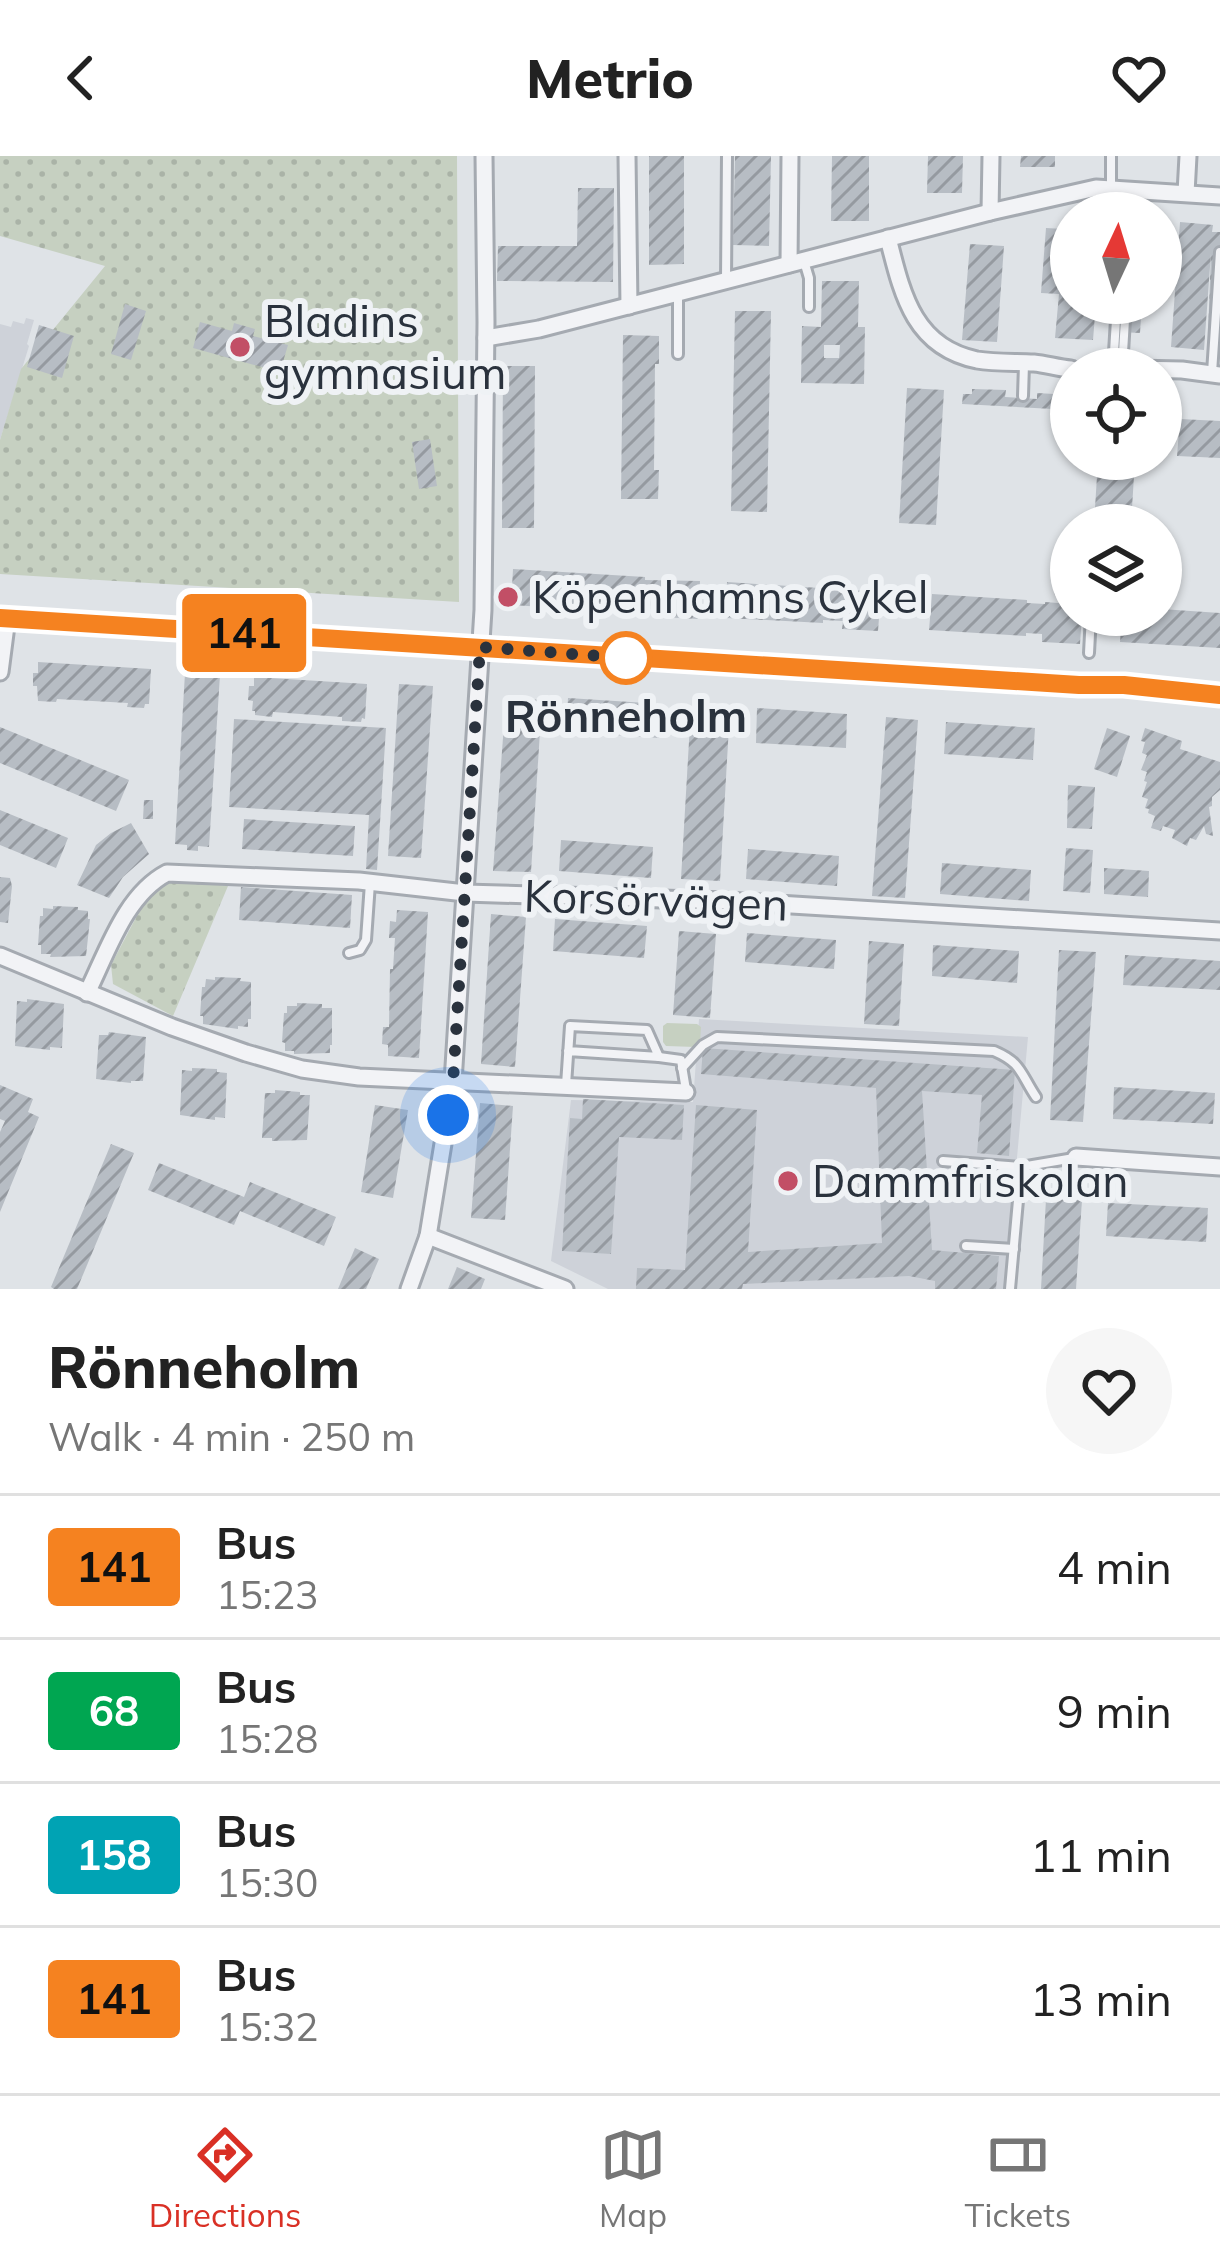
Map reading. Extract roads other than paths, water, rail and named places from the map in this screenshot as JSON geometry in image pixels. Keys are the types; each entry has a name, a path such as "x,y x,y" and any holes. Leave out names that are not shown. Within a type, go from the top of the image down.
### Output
{"street":[{"path":"409,1289 428,1236 453,1082 480,647 484,156"},
{"path":"627,156 629,305"},
{"path":"790,156 797,262"},
{"path":"990,212 991,156"},
{"path":"1186,194 1188,156"},
{"path":"486,338 1096,188 1220,196"},
{"path":"888,238 906,303 932,338 964,357 1050,366"},
{"path":"1182,370 1218,375"},
{"path":"0,671 3,618 1124,685 1220,695"},
{"name":"Korsörvägen","path":"87,993 135,902 152,880 166,873 1220,931"},
{"path":"0,956 246,1053 302,1069 359,1078 686,1092"},
{"path":"1076,1157 1220,1167"},
{"path":"428,1236 565,1289"}],"lane":[{"path":"726,280 728,156"},
{"path":"1111,156 1111,189"},
{"path":"1218,375 1220,252"},
{"path":"797,262 809,278 809,307"},
{"path":"678,292 678,354"},
{"path":"1023,397 1024,363"},
{"path":"1090,636 1090,653"},
{"path":"349,952 360,950 366,940 370,882"},
{"path":"566,1087 570,1026 647,1030 659,1057"},
{"path":"682,1068 716,1037 994,1051 1012,1058 1036,1097"},
{"path":"568,1052 681,1060 686,1092"},
{"path":"944,1161 1022,1168 1076,1157"},
{"path":"1010,1289 1022,1168"},
{"path":"966,1246 1014,1250"}],"place":[{"name":"Bladins gymnasium","path":"240,347"},
{"name":"Köpenhamns Cykel","path":"508,597"},
{"name":"Rönneholm","path":"626,658"},
{"name":"Dammfriskolan","path":"788,1181"}]}
